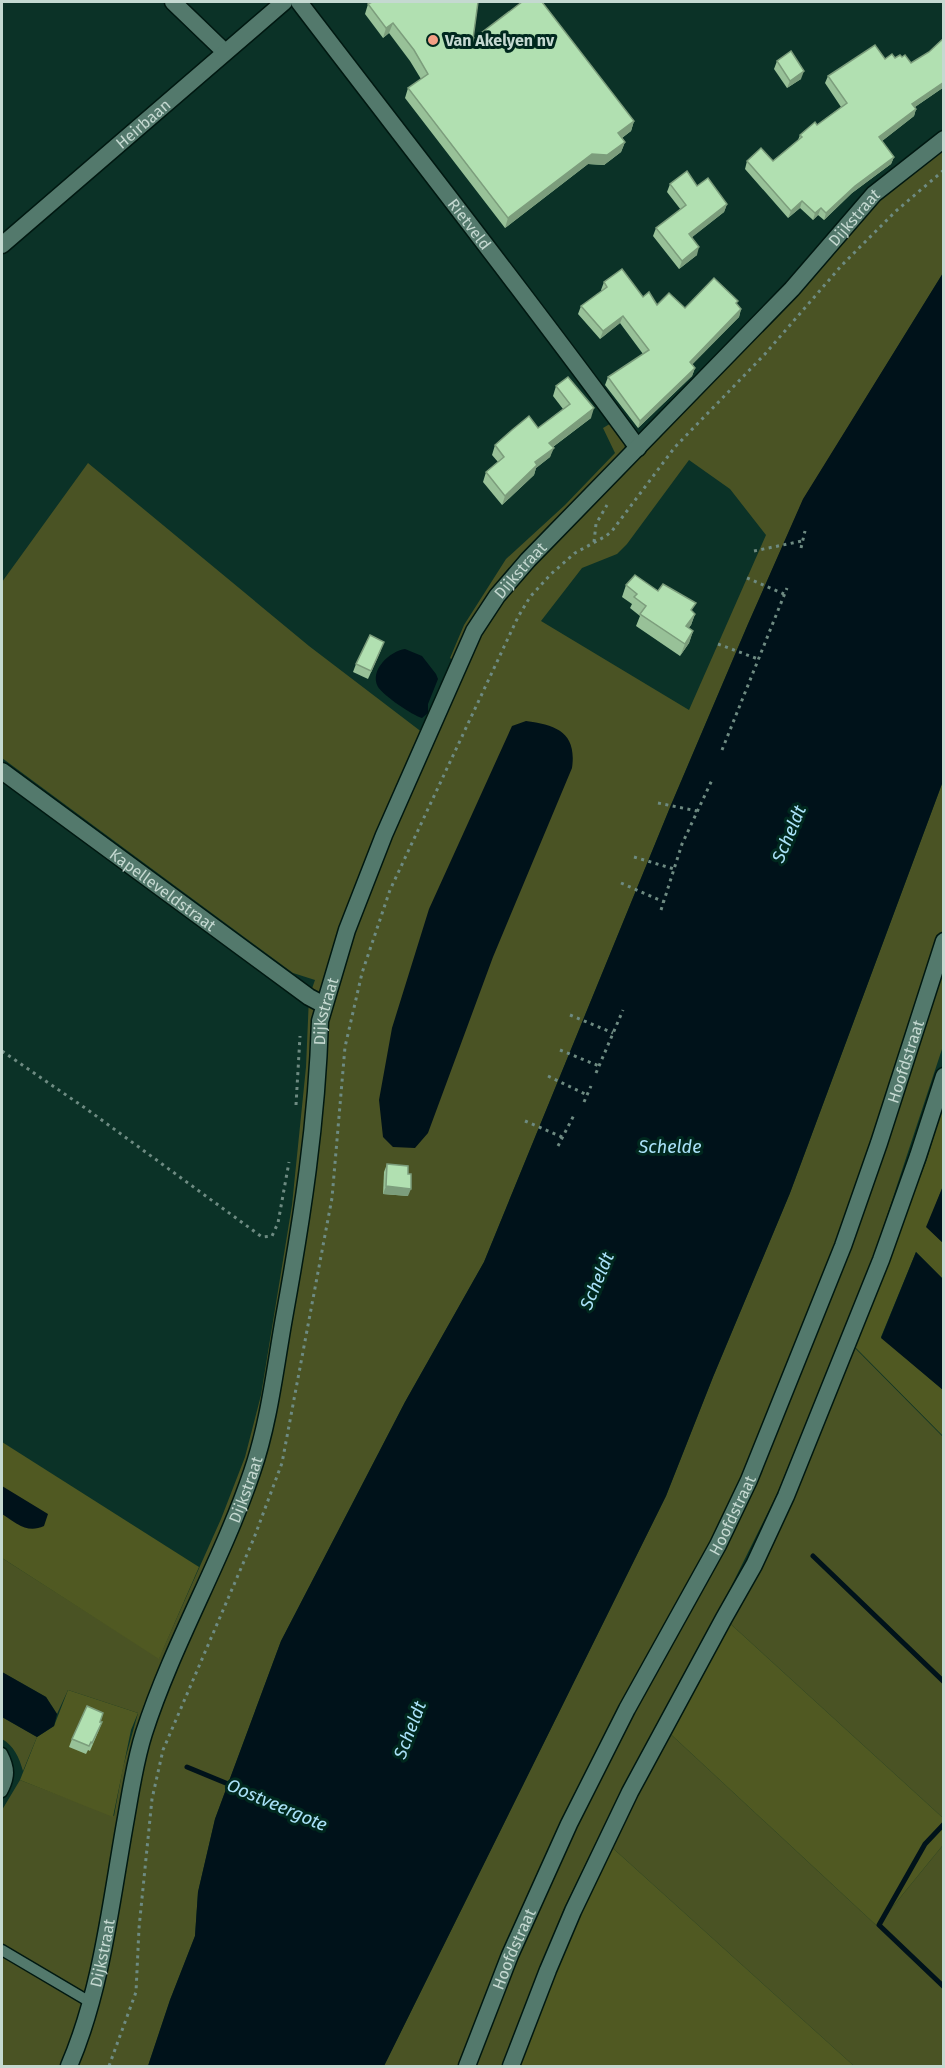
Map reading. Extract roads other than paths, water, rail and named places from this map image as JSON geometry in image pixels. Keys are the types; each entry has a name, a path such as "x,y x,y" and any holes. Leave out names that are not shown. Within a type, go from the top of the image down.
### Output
{"street":[{"path":"172,2 225,52"},
{"name":"Heirbaan","path":"2,245 284,2"},
{"name":"Rietveld","path":"299,2 487,249 552,330 638,448"},
{"name":"Dijkstraat","path":"69,2067 98,1972 135,1770 144,1733 171,1664 233,1523 258,1455 271,1395 304,1206 324,1005 347,930 384,835 474,630 512,577 792,289 874,194 944,139"},
{"name":"Kapelleveldstraat","path":"2,771 309,997 324,1005"},
{"name":"Hoofdstraat","path":"467,2067 518,1935 579,1804 627,1709 718,1545 749,1480 843,1246 944,941"},
{"path":"511,2067 573,1911 620,1812 754,1565 786,1496 881,1260 944,1076"}],"lane":[{"path":"2,1753 8,1766 9,1780 2,1792"},
{"path":"2,1950 90,2002"}],"water":[{"path":"943,273 943,781 790,1193 666,1496 384,2066 148,2066 195,1936 198,1892 215,1819 281,1641 405,1402 484,1262 671,805 803,499"},
{"path":"405,649 422,656 438,679 428,704 428,713 422,718 386,695 378,687 376,681 376,674 382,662 393,653"},
{"path":"526,721 547,725 563,733 571,746 572,768 493,957 428,1133 415,1148 393,1147 383,1137 379,1100 392,1028 429,909 512,726"},
{"path":"943,1186 943,1243 926,1227"},
{"path":"916,1252 943,1279 943,1390 881,1338"},
{"path":"2,1486 48,1514 44,1526 27,1528 2,1514"},
{"path":"2,1672 46,1697 57,1714 54,1726 37,1737 2,1717"}],"waterway":[{"path":"813,1556 944,1682"},
{"name":"Oostveergote","path":"187,1767 233,1786"},
{"path":"944,1824 925,1844 879,1925 944,1987"}],"place":[{"name":"Van Akelyen nv","path":"433,40"}],"water label":[{"name":"Scheldt","path":"789,834"},
{"name":"Schelde","path":"670,1147"},
{"name":"Scheldt","path":"597,1281"},
{"name":"Scheldt","path":"410,1730"}]}
